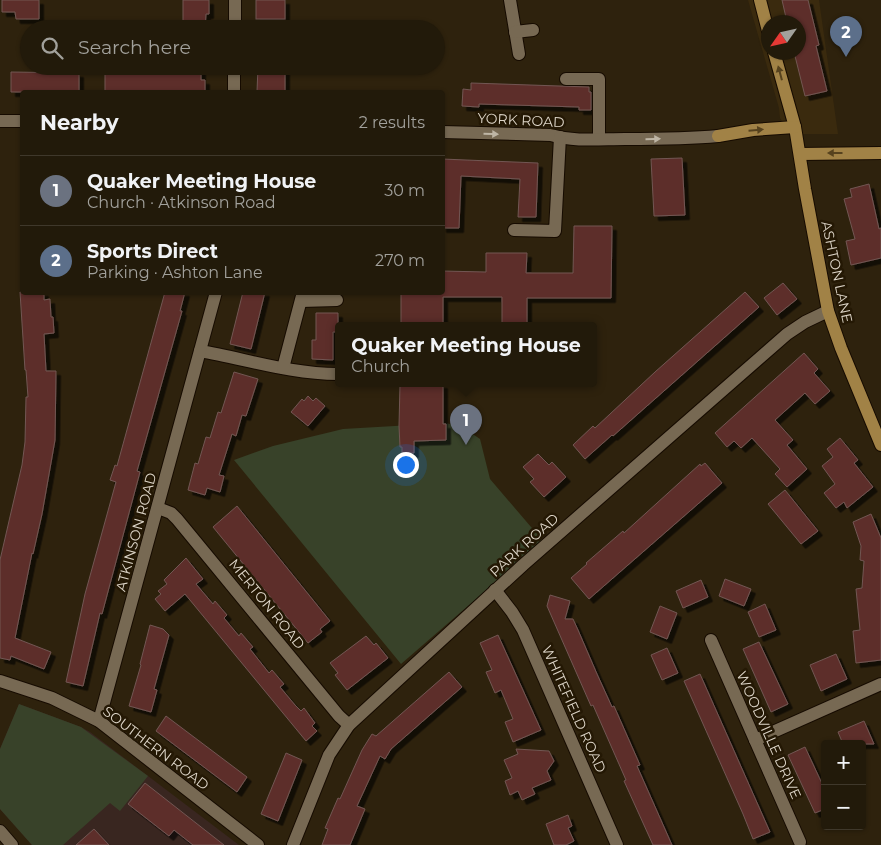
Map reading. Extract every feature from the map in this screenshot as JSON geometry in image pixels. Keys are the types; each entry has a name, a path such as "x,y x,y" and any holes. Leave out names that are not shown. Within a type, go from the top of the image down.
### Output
{"main road":[{"path":"760,0 764,15"},
{"name":"ASHTON LANE","path":"776,60 795,127 828,312 840,348 881,445"},
{"path":"718,136 753,130 795,127"},
{"path":"800,154 881,153"}],"street":[{"path":"235,0 235,20"},
{"path":"510,0 519,54"},
{"path":"516,32 533,30"},
{"path":"234,75 234,90"},
{"path":"566,78 599,79 599,139"},
{"path":"0,121 20,121"},
{"name":"YORK ROAD","path":"445,132 551,135 599,139 701,138 718,136"},
{"path":"514,230 555,231 560,137"},
{"name":"ATKINSON ROAD","path":"99,721 215,295"},
{"path":"283,368 302,297 338,300"},
{"name":"PARK ROAD","path":"294,845 329,755 349,725 495,590 787,334 805,322 828,312"},
{"path":"200,351 316,374 335,374"},
{"name":"MERTON ROAD","path":"158,508 171,512 349,725"},
{"name":"WHITEFIELD ROAD","path":"495,590 523,630 617,845"},
{"name":"WOODVILLE DRIVE","path":"711,640 800,842"},
{"name":"SOUTHERN ROAD","path":"0,681 52,698 99,721 258,845"},
{"path":"755,740 881,684"},
{"path":"0,832 12,845"}],"shaded area":[{"path":"748,0 819,0 838,134 790,134 780,118 765,60 806,60 806,15 761,15 761,45"},
{"path":"19,704 90,732 239,845 32,845 0,809 0,749"}],"green space":[{"path":"446,423 464,428 480,439 490,479 543,541 401,664 234,460 273,446 343,429"},
{"path":"19,704 81,727 148,776 120,811 110,803 63,845 32,845 0,809 0,749"}],"building":[{"path":"2,0 39,0 39,19 16,19 15,12 2,12"},
{"path":"183,0 209,0 209,14 206,14 206,20 183,20"},
{"path":"256,0 285,0 285,19 256,19"},
{"path":"782,0 808,0 819,45 816,46 827,91 805,96 796,60 806,60 806,15 785,15"},
{"path":"11,72 20,72 20,75 79,75 79,90 20,90 20,92 11,92"},
{"path":"105,75 201,75 201,80 205,80 205,90 105,90"},
{"path":"258,75 285,75 285,90 257,90"},
{"path":"471,83 589,87 589,92 591,92 591,110 579,110 579,107 479,104 479,107 462,106 463,89 471,90"},
{"path":"682,158 685,215 654,216 651,159"},
{"path":"445,159 538,163 536,217 518,217 520,179 461,176 459,228 445,228"},
{"path":"869,184 879,229 881,228 881,258 851,265 846,241 855,239 844,199 852,197 850,189"},
{"path":"574,226 612,226 611,298 527,298 527,322 502,322 502,297 443,297 443,322 401,322 401,295 445,295 445,271 486,272 486,253 527,253 526,273 573,273"},
{"path":"783,283 797,299 777,315 764,298"},
{"path":"745,292 759,307 585,459 573,445 593,426 595,428"},
{"path":"20,295 44,295 44,300 50,299 51,317 53,317 54,333 44,334 46,371 56,371 55,440 42,514 15,638 51,652 44,669 11,656 10,660 0,658 0,560 22,465 25,442 26,397 28,397"},
{"path":"164,295 184,295 180,311 182,311 137,471 140,472 102,614 100,613 83,686 66,682 85,594 116,482 110,480 115,465 117,466"},
{"path":"242,295 264,295 251,349 230,344"},
{"path":"316,313 338,313 338,322 335,322 335,332 333,332 333,360 312,359 312,340 316,340"},
{"path":"804,353 818,369 814,373 830,391 815,404 805,393 775,420 793,440 787,445 807,469 787,487 775,474 780,469 752,438 741,448 734,441 727,447 715,433"},
{"path":"234,372 258,379 246,416 242,415 236,436 232,434 219,475 224,476 220,492 207,488 205,495 188,490 195,463 198,464 206,437 210,438 218,412 221,413"},
{"path":"400,387 443,387 443,424 446,424 446,440 414,441 414,453 402,453 399,426"},
{"path":"308,396 313,401 316,398 325,406 308,426 291,412 302,399 304,401"},
{"path":"840,438 858,460 854,463 873,487 847,508 844,502 836,508 824,493 835,484 822,466 833,457 827,449"},
{"path":"538,454 549,465 552,462 566,477 544,497 530,482 534,479 523,467"},
{"path":"705,463 722,483 589,599 571,578 700,464 701,466"},
{"path":"785,490 818,531 801,544 768,504"},
{"path":"237,506 330,621 320,629 322,632 308,643 213,527"},
{"path":"871,514 881,538 881,660 856,663 853,631 860,630 856,589 862,588 864,561 860,560 861,546 853,522"},
{"path":"186,558 203,579 196,584 213,604 215,601 227,615 224,618 239,636 241,633 253,647 250,649 269,673 272,670 284,684 280,687 295,705 301,711 304,708 315,723 312,726 317,731 306,741 185,594 165,611 155,599 161,594 158,591 167,584 164,580"},
{"path":"725,579 751,589 744,606 719,596"},
{"path":"701,580 708,597 683,608 676,591"},
{"path":"550,595 570,601 565,619 573,619 640,765 637,766 672,845 653,845 593,705 591,706 547,606"},
{"path":"765,604 776,630 759,637 748,612"},
{"path":"660,606 677,613 667,639 650,632"},
{"path":"150,625 163,629 169,635 154,689 157,690 151,712 129,706"},
{"path":"498,635 541,730 513,742 505,722 513,719 501,690 495,693 486,672 492,670 480,643"},
{"path":"366,636 374,645 376,643 388,658 347,690 335,675 338,673 330,663"},
{"path":"759,642 788,704 771,712 743,649"},
{"path":"667,648 678,673 662,680 651,655"},
{"path":"836,654 847,679 821,691 810,665"},
{"path":"449,672 462,687 391,749 385,759 380,756 357,806 365,809 350,845 322,845 328,829 325,828 338,798 340,799 362,750 372,734 376,736"},
{"path":"700,674 770,832 753,839 684,681"},
{"path":"166,716 247,777 237,792 156,731"},
{"path":"864,721 874,744 866,744 866,740 841,740 838,732"},
{"path":"805,747 821,781 821,811 815,813 788,755"},
{"path":"516,749 549,751 554,761 547,771 551,780 532,788 535,794 522,800 518,791 510,795 505,781 512,778 504,760 518,754"},
{"path":"286,753 302,760 278,821 261,814"},
{"path":"145,783 224,845 193,845 174,830 169,836 128,804"},
{"path":"568,815 572,826 568,828 574,841 566,845 554,845 546,824"},
{"path":"94,829 109,845 76,845"}],"place":[{"name":"Sports Direct","path":"846,57"},
{"name":"Quaker Meeting House","path":"466,445"}]}
